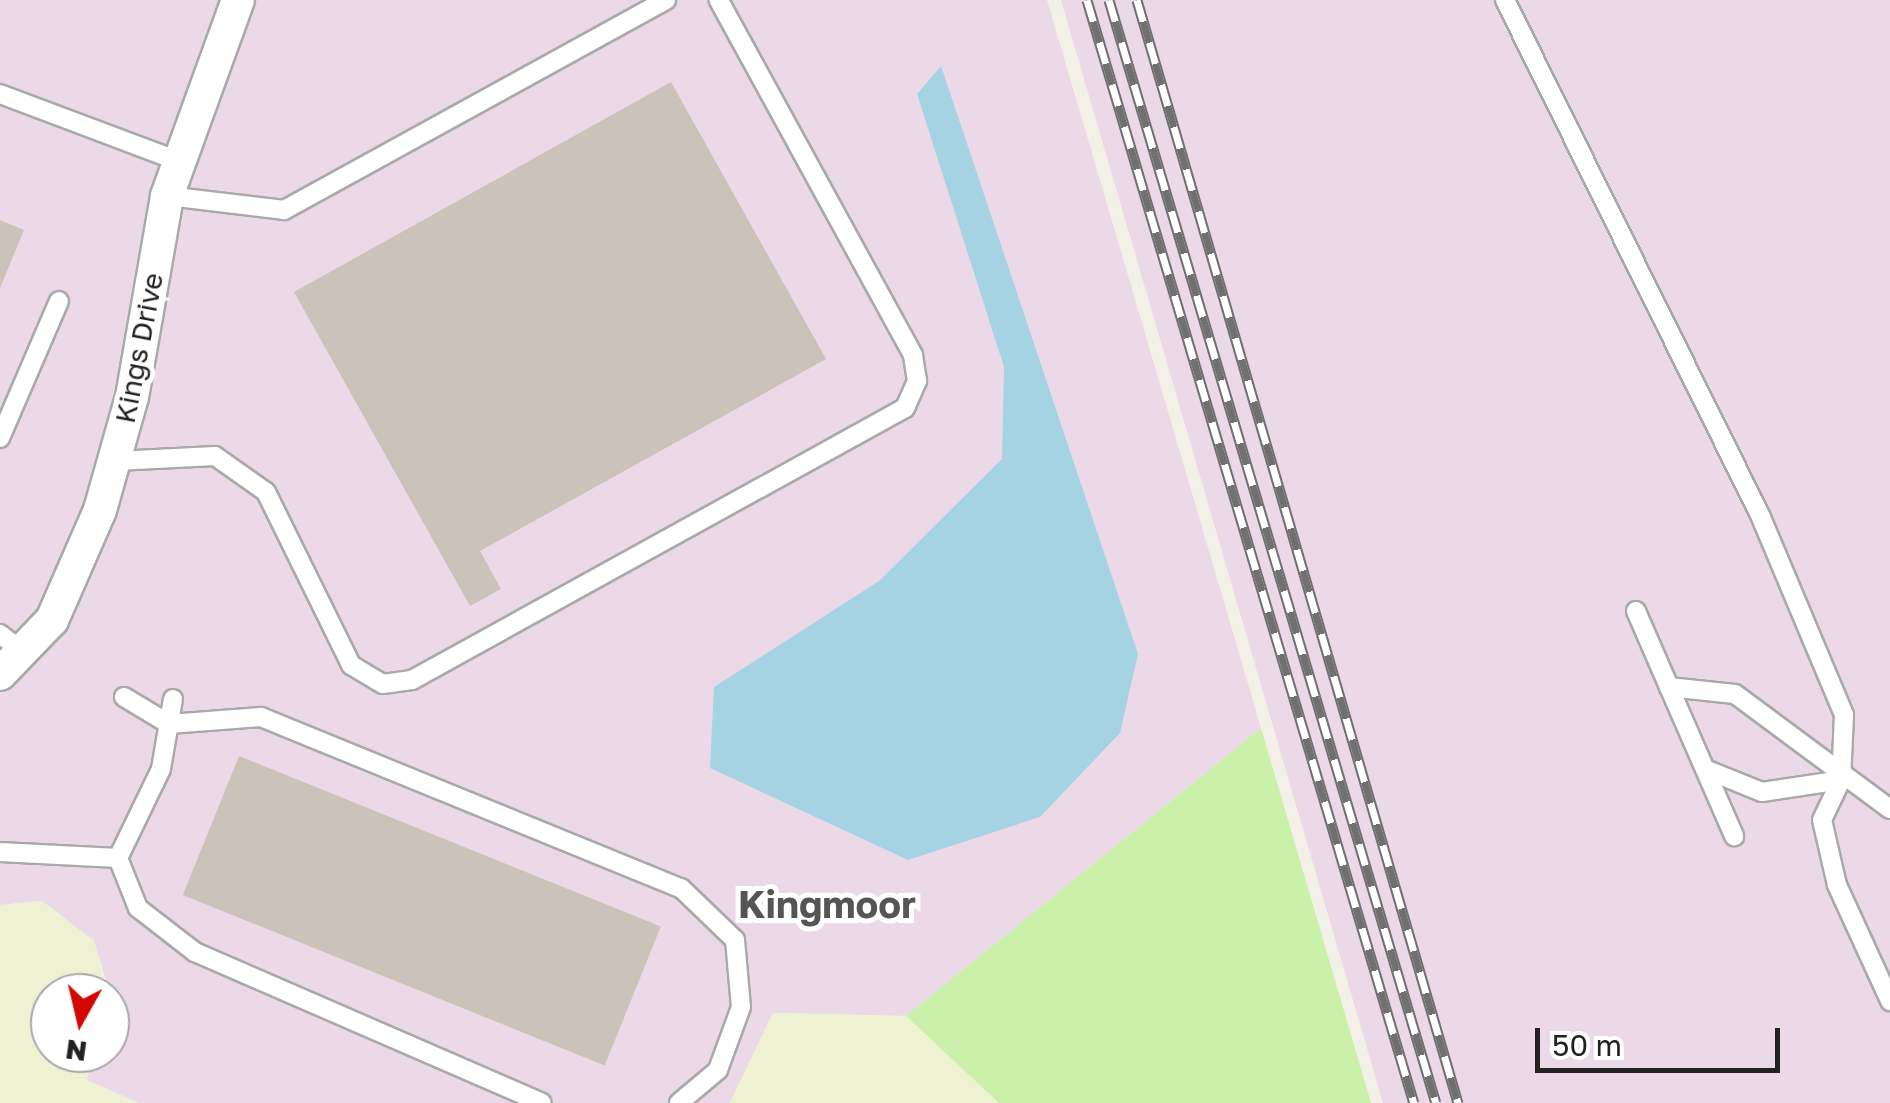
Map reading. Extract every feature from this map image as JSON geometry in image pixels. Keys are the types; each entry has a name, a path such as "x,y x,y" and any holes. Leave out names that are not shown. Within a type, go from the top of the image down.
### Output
{"street":[{"name":"Kings Drive","path":"8,654 52,620 116,461 167,196 238,0"}],"lane":[{"path":"167,196 284,210 666,0"},
{"path":"116,461 215,456 266,492 351,665 382,684 412,680 905,408 917,381 912,355 718,0"},
{"path":"1505,0 1573,124 1819,652 1844,716 1841,780 1822,820 1837,885 1890,1001"},
{"path":"0,94 178,161"},
{"path":"0,438 59,301"},
{"path":"1636,611 1734,836"},
{"path":"1669,687 1735,694 1841,780 1890,809"},
{"path":"124,698 169,724 260,717 681,888 735,940 741,1007 718,1070 679,1103"},
{"path":"173,699 161,769 118,858 138,908 195,952 542,1103"},
{"path":"1705,769 1762,792 1841,780"},
{"path":"0,852 118,858"}],"shaded area":[{"path":"0,0 1047,0 1261,728 906,1016 773,1013 730,1103 139,1103 86,1080 88,1073 130,1073 130,973 104,973 94,941 42,901 0,905"},
{"path":"1061,0 1890,0 1890,1103 1383,1103"}],"green space":[{"path":"1261,728 1371,1103 999,1103 906,1016"},
{"path":"42,901 94,941 101,973 30,973 30,1073 89,1073 87,1080 139,1103 0,1103 0,905"},
{"path":"773,1013 906,1016 999,1103 730,1103"}],"water":[{"path":"941,66 1138,654 1120,733 1040,817 908,860 710,768 714,687 879,581 1002,459 1004,367 917,94"}],"building":[{"path":"671,82 826,359 480,551 501,589 470,606 294,292"},
{"path":"0,220 24,230 0,288"},
{"path":"239,756 661,926 605,1066 183,895"}],"railway":[{"path":"1087,0 1414,1103"},
{"path":"1109,0 1436,1103"},
{"path":"1137,0 1458,1103"}],"district":[{"name":"Kingmoor","path":"827,904"}]}
